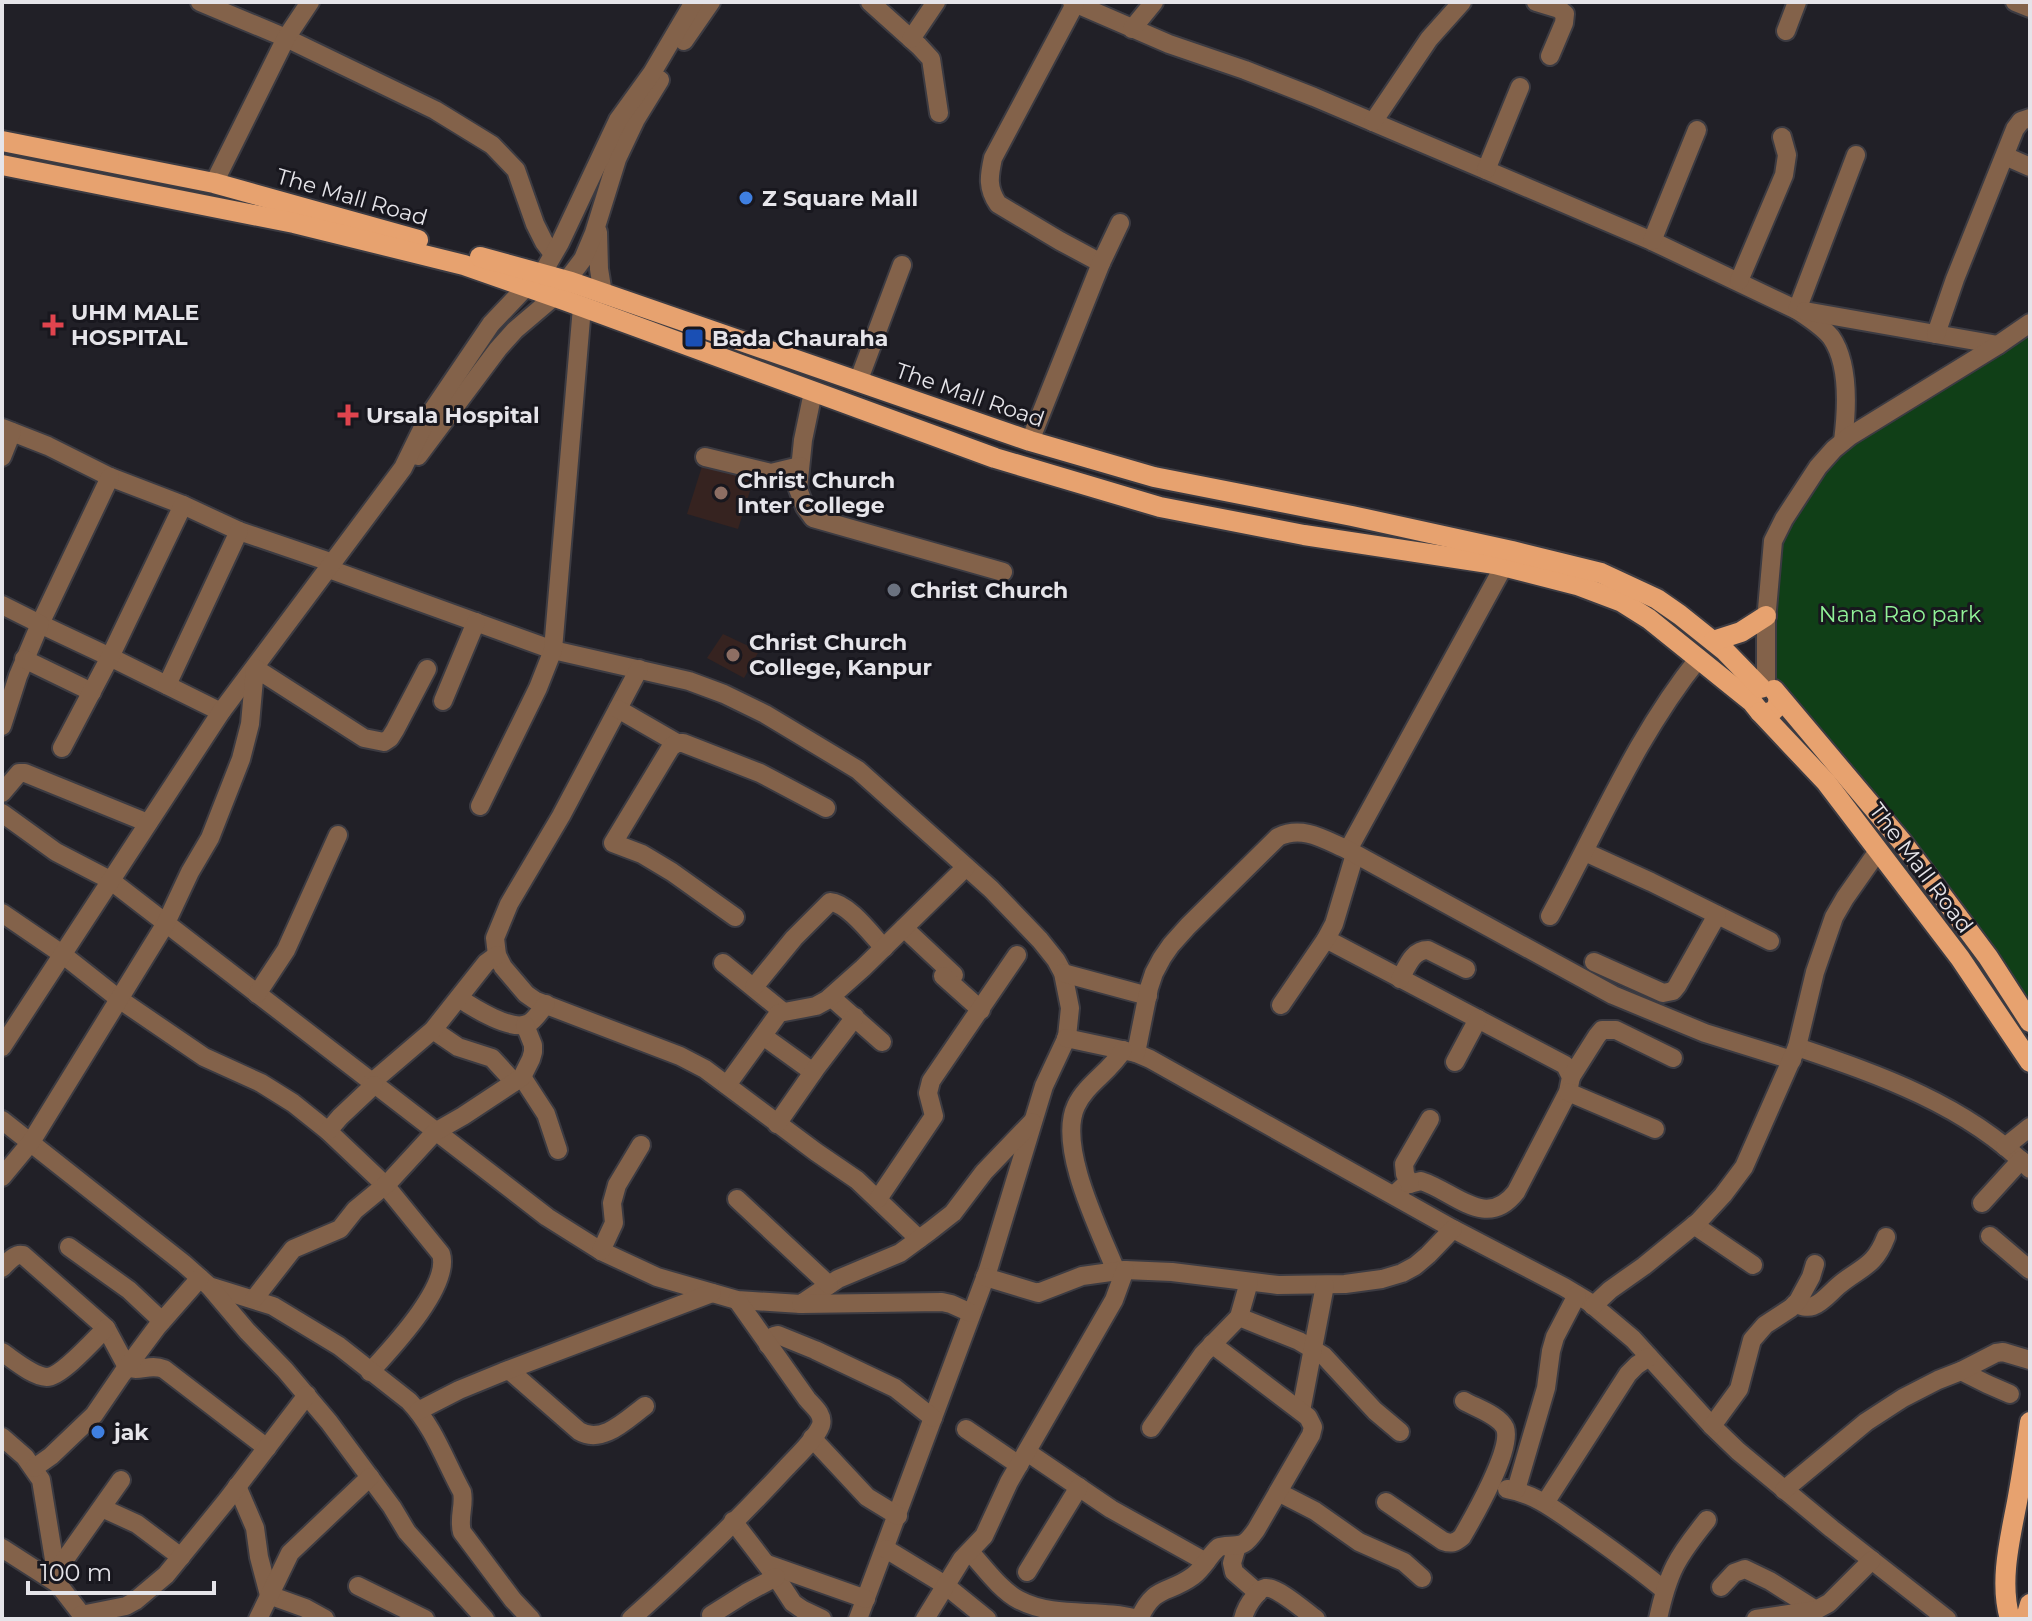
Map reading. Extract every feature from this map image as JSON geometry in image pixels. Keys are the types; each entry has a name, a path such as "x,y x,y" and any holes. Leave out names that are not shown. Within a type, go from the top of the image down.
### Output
{"main road":[{"name":"The Mall Road","path":"2,141 214,183 561,289 603,294 1030,441 1154,477 1307,507 1508,558 1622,602 1699,658 1763,697 1902,842 1988,957 2030,1022"},
{"name":"The Mall Road","path":"2,165 294,223 534,280"},
{"name":"The Mall Road","path":"561,289 582,307 813,392 995,458 1147,503 1304,535 1508,558 1601,573 1626,583 1668,607 1725,651 1960,958 2030,1062"},
{"path":"1713,641 1741,632 1766,616"},
{"path":"2010,1619 2005,1584 2030,1422"},
{"path":"2023,1619 2030,1604"}],"street":[{"path":"200,2 243,10 286,38 435,110 492,145 516,170 535,224 553,254"},
{"path":"214,183 286,38 310,2"},
{"path":"403,468 421,453 498,349 561,289 589,247 617,159 636,119 691,28 711,2"},
{"path":"870,2 931,59 939,113"},
{"path":"911,39 936,2"},
{"path":"1132,29 1154,2"},
{"path":"1536,2 1565,14 1550,56"},
{"path":"1786,31 1797,2"},
{"path":"2015,2 2030,8"},
{"path":"1101,263 998,204 991,194 988,176 993,158 1073,3 1169,44 1259,75 1373,122 1652,241 1798,310 1818,324 1838,352 1846,404 1843,441"},
{"path":"1373,122 1429,39 1460,3"},
{"path":"2,1047 221,712 403,468 428,417 491,324 534,280 553,254 618,120 652,73 690,4"},
{"path":"1486,170 1520,87"},
{"path":"1936,334 2015,129 2021,121 2030,118"},
{"path":"1652,241 1697,130"},
{"path":"1739,281 1784,175 1787,155 1782,137"},
{"path":"1798,310 1856,155"},
{"path":"2005,156 2030,167"},
{"path":"598,218 603,294"},
{"path":"1030,441 1120,223"},
{"path":"858,382 902,265"},
{"path":"480,806 538,688 553,650 582,307"},
{"path":"1798,310 1998,345"},
{"path":"1763,697 1771,552 1776,533 1818,467 1843,441 2030,323"},
{"path":"813,392 798,489 813,518 1003,572"},
{"path":"2,457 7,430 239,531 476,622 553,650 689,681 724,694 765,714 858,770 966,867 1040,940 1056,960 1068,992 1070,1024 1066,1038 1044,1086 985,1277 858,1619"},
{"path":"705,457 771,473 800,466"},
{"path":"2,726 24,659 110,477"},
{"path":"1147,503 1154,477"},
{"path":"62,748 110,657 183,505"},
{"path":"167,685 239,531"},
{"path":"1281,1005 1326,939 1339,912 1352,852 1508,558"},
{"path":"2,605 221,712"},
{"path":"443,701 476,622"},
{"path":"1550,916 1657,715 1699,658"},
{"path":"24,659 92,692"},
{"path":"255,668 364,738 384,742 395,730 427,669"},
{"path":"2,1177 31,1142 166,923 210,838 241,759 250,724 255,668"},
{"path":"639,669 561,816 509,904 495,938 497,955 526,994 705,1069 857,1180 919,1239"},
{"path":"618,709 677,743 691,745 760,773 826,808"},
{"path":"677,743 665,754 613,843 662,866 735,917"},
{"path":"2,793 19,773 25,773 148,823"},
{"path":"2,813 56,852 110,880 547,1217 601,1251 657,1277 737,1300 801,1304 942,1302 971,1313"},
{"path":"925,1619 962,1559 984,1536 1003,1494 1114,1300 1120,1270 1075,1162 1071,1129 1075,1107 1082,1095 1129,1052 1154,973 1171,945 1278,837 1287,833 1306,832 1352,852 1613,995 1705,1033 1889,1081 1940,1103 2026,1164 1982,1203"},
{"path":"257,994 286,950 338,835"},
{"path":"1593,1306 1694,1225 1744,1167 1794,1054 1815,972 1834,917 1878,851"},
{"path":"1585,852 1770,941"},
{"path":"727,1085 777,1015 782,1011 822,1004 831,997 966,867"},
{"path":"754,987 794,938 830,902 846,909 884,948"},
{"path":"1594,962 1663,993 1673,991 1717,915"},
{"path":"4,920 62,954 119,999 204,1057 283,1096 328,1131 385,1185 441,1254 443,1265 414,1323 370,1372"},
{"path":"904,928 981,1010"},
{"path":"1326,939 1565,1065 1569,1084"},
{"path":"1400,979 1413,956 1423,950 1466,969"},
{"path":"328,1131 373,1084 433,1030 486,963 497,955"},
{"path":"878,1199 934,1116 928,1093 931,1081 1017,955"},
{"path":"723,963 782,1011"},
{"path":"1063,973 1148,996"},
{"path":"831,997 882,1042"},
{"path":"459,998 483,1013 516,1025 530,1023 546,1004"},
{"path":"777,1124 855,1017"},
{"path":"1455,1062 1478,1019"},
{"path":"254,1299 293,1249 340,1229 355,1210 385,1185 435,1132 518,1080 533,1052 525,1025"},
{"path":"433,1030 458,1047 492,1058 518,1080 546,1114 558,1150"},
{"path":"1394,1195 1410,1184 1421,1181 1478,1208 1501,1207 1516,1192 1569,1084 1602,1030 1616,1030 1673,1058"},
{"path":"763,1036 813,1072"},
{"path":"1066,1038 1150,1059 1577,1295 1633,1339 1712,1426 1784,1490 1943,1618"},
{"path":"1569,1084 1655,1129"},
{"path":"1410,1184 1404,1164 1430,1119"},
{"path":"2,1120 204,1282 307,1395 370,1477 407,1532 485,1619"},
{"path":"801,1304 838,1279 900,1253 953,1213 984,1172 1034,1120"},
{"path":"2005,1147 2030,1127"},
{"path":"601,1251 614,1223 612,1203 617,1185 641,1145"},
{"path":"737,1199 829,1285"},
{"path":"1694,1225 1753,1265"},
{"path":"985,1277 1038,1293 1082,1276 1120,1270 1172,1272 1278,1285 1325,1285 1382,1279 1402,1273 1428,1255 1453,1229"},
{"path":"1990,1236 2030,1270"},
{"path":"1795,1304 1806,1307 1816,1304 1842,1282 1867,1267 1875,1259 1886,1237"},
{"path":"69,1247 129,1290 162,1321"},
{"path":"2,1268 15,1256 23,1255 106,1328 127,1367 153,1366 164,1369 267,1448"},
{"path":"1712,1426 1739,1389 1752,1340 1795,1304 1815,1264"},
{"path":"204,1282 273,1306 339,1346 418,1411 462,1492 462,1532 531,1619"},
{"path":"34,1468 94,1415 162,1321 204,1282"},
{"path":"1151,1428 1212,1344 1239,1317 1249,1282"},
{"path":"1301,1411 1325,1285"},
{"path":"418,1411 459,1390 712,1293"},
{"path":"1516,1490 1546,1388 1555,1337 1577,1295"},
{"path":"631,1619 774,1481 821,1426 820,1414 737,1300"},
{"path":"1239,1317 1299,1341 1324,1356 1375,1411 1400,1432"},
{"path":"2,1352 39,1375 50,1377 64,1368 106,1328"},
{"path":"768,1345 778,1335 815,1350 895,1388 933,1418"},
{"path":"970,1552 1006,1590 1027,1604 1050,1610 1138,1619 1151,1598 1192,1577 1219,1547 1247,1542 1313,1427 1301,1411 1212,1344"},
{"path":"1784,1490 1866,1422 1903,1398 1996,1353 2030,1360"},
{"path":"1545,1503 1628,1374 1649,1357"},
{"path":"509,1370 588,1436 601,1435 617,1427 645,1406"},
{"path":"1961,1371 2010,1394"},
{"path":"2,1437 25,1457 41,1480 57,1578 83,1617 126,1606 166,1575 307,1395"},
{"path":"1386,1502 1443,1541 1456,1542 1462,1537 1490,1486 1506,1441 1504,1426 1496,1418 1464,1401"},
{"path":"966,1429 1079,1487 1111,1509 1206,1562"},
{"path":"812,1438 867,1497 898,1516"},
{"path":"258,1619 290,1553 370,1477"},
{"path":"57,1578 121,1480"},
{"path":"237,1486 255,1528 269,1595"},
{"path":"1490,1486 1530,1494 1626,1558 1664,1590"},
{"path":"1027,1572 1079,1487"},
{"path":"1278,1492 1315,1511 1359,1542 1404,1562 1422,1578"},
{"path":"102,1508 137,1524 181,1557"},
{"path":"1658,1619 1664,1590 1675,1562 1707,1520"},
{"path":"733,1521 793,1603 822,1619"},
{"path":"1237,1546 1232,1563 1234,1572 1258,1593"},
{"path":"2,1548 57,1578"},
{"path":"886,1549 945,1585 987,1619"},
{"path":"1756,1619 1804,1614 1829,1603 1872,1560"},
{"path":"1721,1587 1734,1573 1745,1569 1770,1581 1804,1614"},
{"path":"771,1570 866,1599"},
{"path":"711,1615 771,1570"},
{"path":"358,1586 425,1619"},
{"path":"1243,1619 1244,1612 1258,1593 1266,1588 1271,1588 1316,1619"},
{"path":"269,1595 325,1619"}],"shaded area":[{"name":"Christ Church Inter College","path":"704,460 756,472 738,529 687,514"},
{"name":"Christ Church College, Kanpur","path":"723,634 759,651 744,678 707,658"}],"green space":[{"name":"Nana Rao park","path":"2030,323 2030,1021 1772,687 1767,614 1781,527 1823,462"}],"place":[{"name":"Z Square Mall","path":"746,198"},
{"name":"UHM MALE HOSPITAL","path":"53,325"},
{"name":"Bada Chauraha","path":"694,338"},
{"name":"Ursala Hospital","path":"348,415"},
{"name":"Christ Church Inter College","path":"721,493"},
{"name":"Christ Church","path":"894,590"},
{"name":"Christ Church College, Kanpur","path":"733,655"},
{"name":"jak","path":"98,1432"}]}
